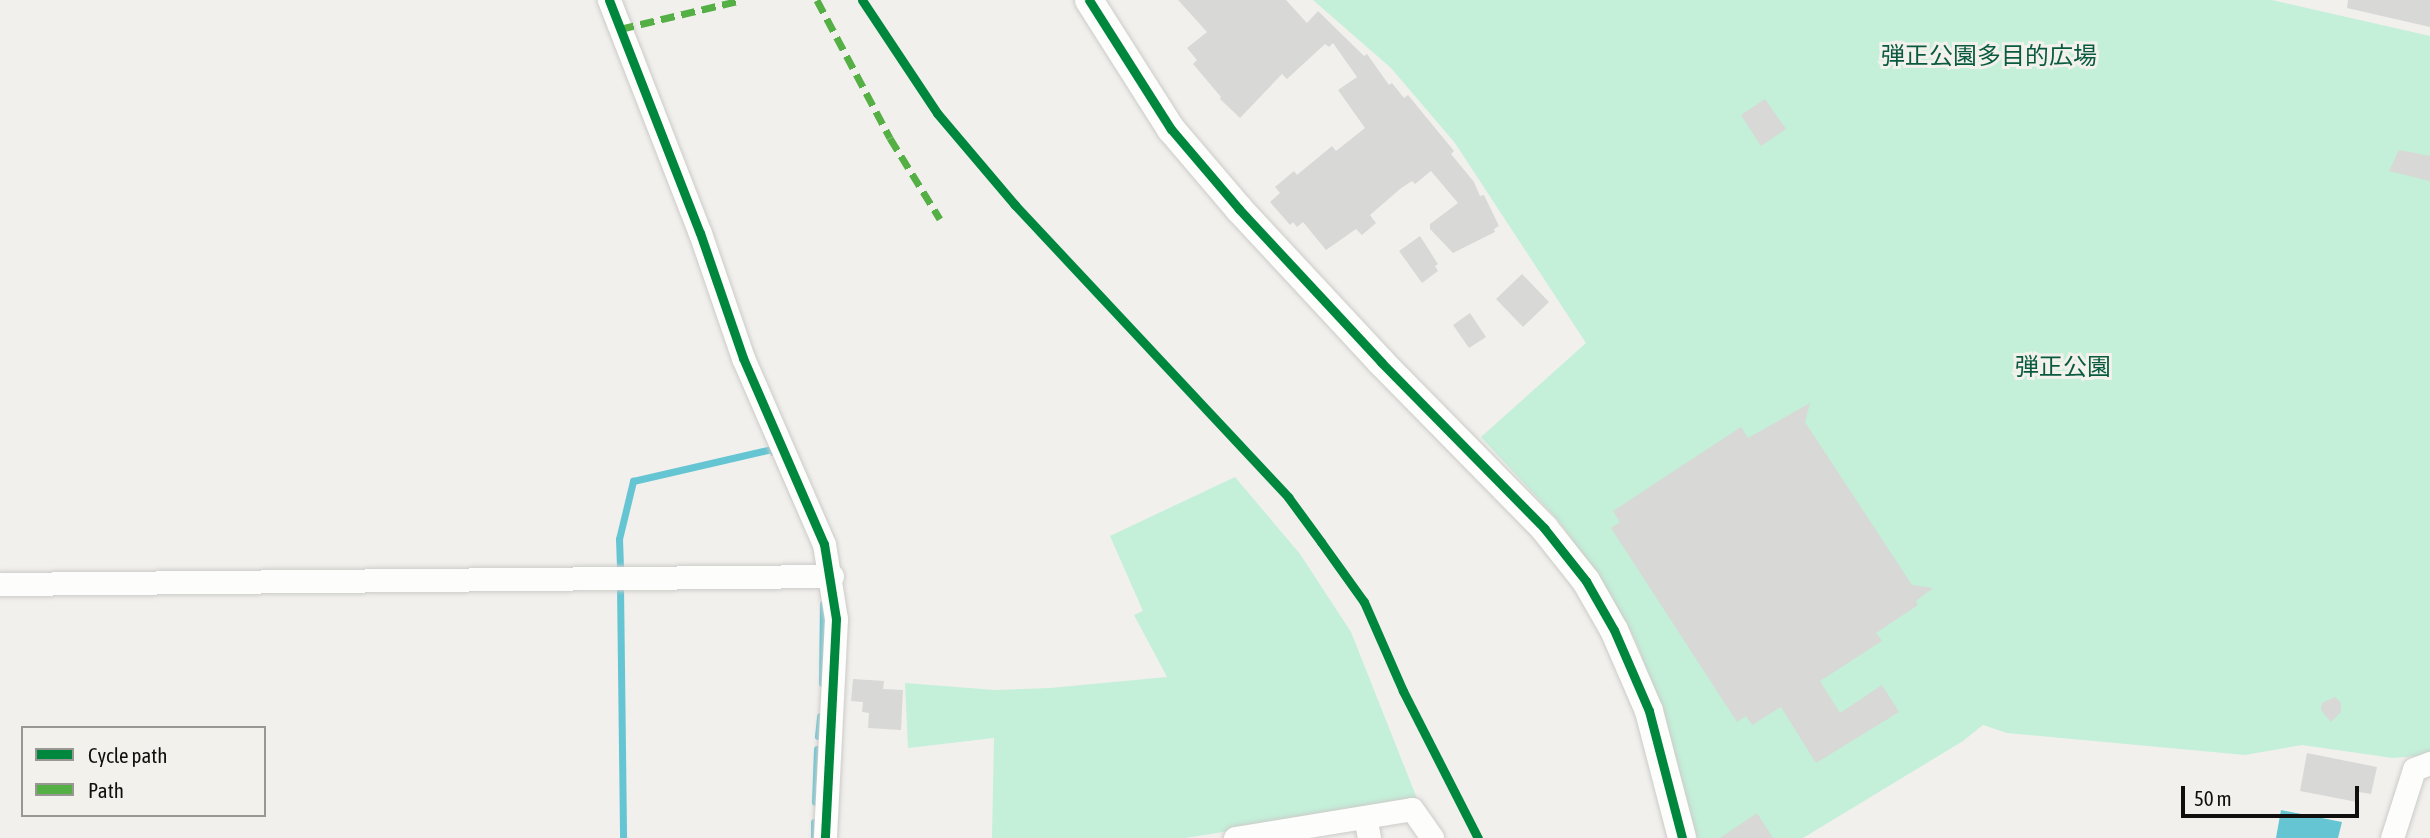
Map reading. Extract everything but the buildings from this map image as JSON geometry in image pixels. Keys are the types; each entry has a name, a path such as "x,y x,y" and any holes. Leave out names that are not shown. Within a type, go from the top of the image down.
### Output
{"street":[{"path":"609,0 700,233 743,358 824,544 836,619 825,838"},
{"path":"1089,0 1171,128 1239,209 1381,362 1544,528 1586,581 1614,630 1649,712 1682,838"},
{"path":"0,584 831,576"},
{"path":"2392,838 2414,769 2430,763"},
{"path":"1235,838 1367,827 1412,809 1432,838"}],"green space":[{"name":"弾正公園","path":"1313,0 2272,0 2430,36 2430,755 2393,758 2302,745 2245,755 2007,733 1983,725 1963,741 1803,838 1697,838 1658,699 1635,639 1603,582 1558,520 1481,437 1586,343 1455,143 1391,68"},
{"path":"1235,477 1300,554 1351,632 1418,801 1185,838 992,838 994,738 908,748 905,683 995,690 1050,688 1167,677 1134,615 1143,611 1110,536"}],"water":[{"path":"2281,810 2342,822 2338,838 2276,838"}],"waterway":[{"path":"620,567 619,539 633,481 772,449 773,452"},
{"path":"620,586 623,838"},
{"path":"822,683 823,604"},
{"path":"818,736 820,716"},
{"path":"815,802 817,749"},
{"path":"814,822 814,837"}],"marked path":[{"path":"620,29 742,0"},
{"path":"817,0 890,138 940,219"}],"cycle path":[{"path":"609,0 700,233 743,358 824,544 836,619 825,838"},
{"path":"862,0 937,113 1015,205 1288,497 1364,602 1403,691 1478,838"},
{"path":"1089,0 1171,129 1239,209 1381,362 1544,528 1586,581 1614,630 1649,711 1682,838"}],"park label":[{"name":"弾正公園多目的広場","path":"1989,56"}]}
